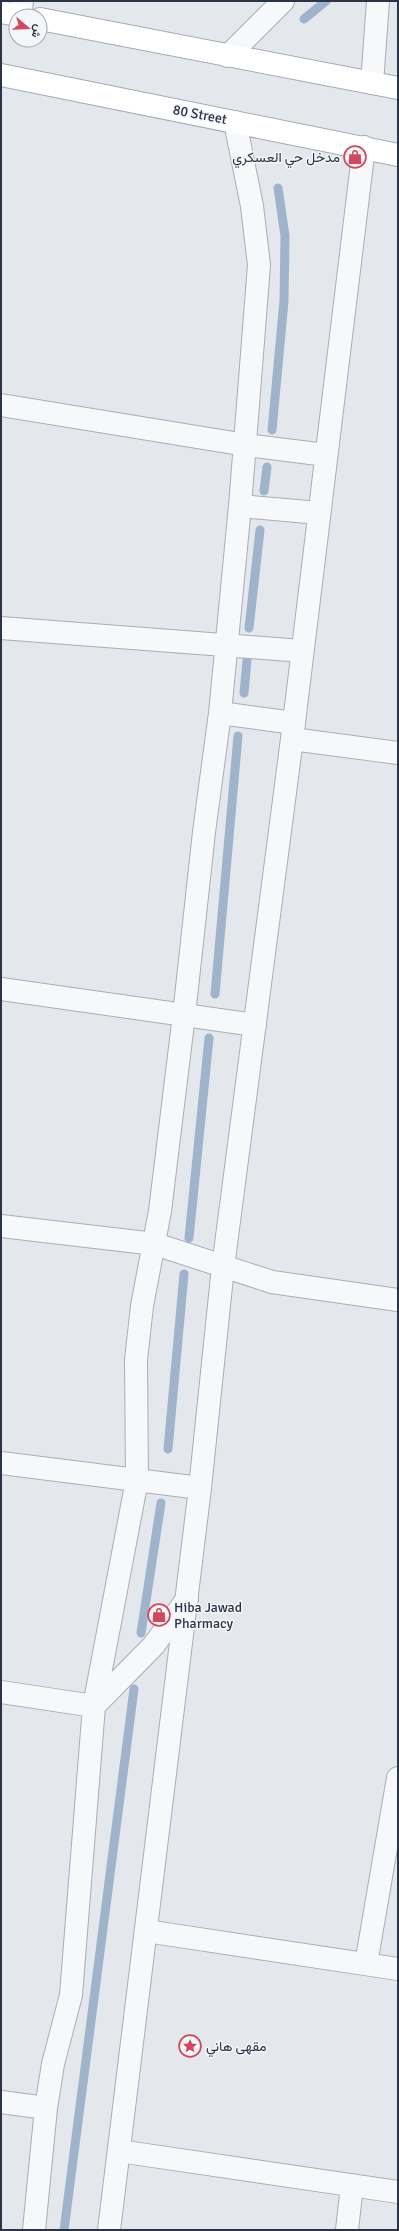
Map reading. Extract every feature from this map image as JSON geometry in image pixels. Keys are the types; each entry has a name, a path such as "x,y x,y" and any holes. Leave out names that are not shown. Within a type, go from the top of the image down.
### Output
{"main road":[{"path":"48,21 398,88"},
{"name":"80 Street","path":"1,75 398,155"}],"street":[{"path":"228,56 283,1"},
{"path":"372,83 378,1"},
{"path":"34,2230 46,2108 53,2064 71,1995 94,1706 138,1480 136,1360 142,1306 155,1244 184,1015 204,832 220,713 246,445 259,265 252,206 235,122"},
{"path":"109,2230 187,1599 223,1267 293,731 364,147"},
{"path":"1,406 246,445 326,455"},
{"path":"240,506 319,513"},
{"path":"1,628 302,651"},
{"path":"220,713 293,731 398,753"},
{"path":"1,989 255,1025"},
{"path":"1,1226 155,1244 272,1282 398,1300"},
{"path":"1,1463 200,1488"},
{"path":"94,1706 154,1645 187,1599"},
{"path":"1,1692 94,1706"},
{"path":"366,1964 398,1778"},
{"path":"146,1931 398,1969"},
{"path":"1,2102 46,2108"},
{"path":"119,2152 398,2192"},
{"path":"347,2230 352,2185"}],"waterway":[{"path":"304,19 326,1"},
{"path":"272,430 284,301 285,236 278,188"},
{"path":"264,491 267,467"},
{"path":"249,628 260,530"},
{"path":"244,693 247,660"},
{"path":"215,994 238,736"},
{"path":"189,1238 209,1038"},
{"path":"168,1449 184,1274"},
{"path":"141,1633 161,1503"},
{"path":"64,2230 134,1689"}],"place":[{"name":"مدخل حي العسكري","path":"355,157"},
{"name":"Hiba Jawad Pharmacy","path":"159,1615"},
{"name":"مقهى هاني","path":"190,2046"}]}
